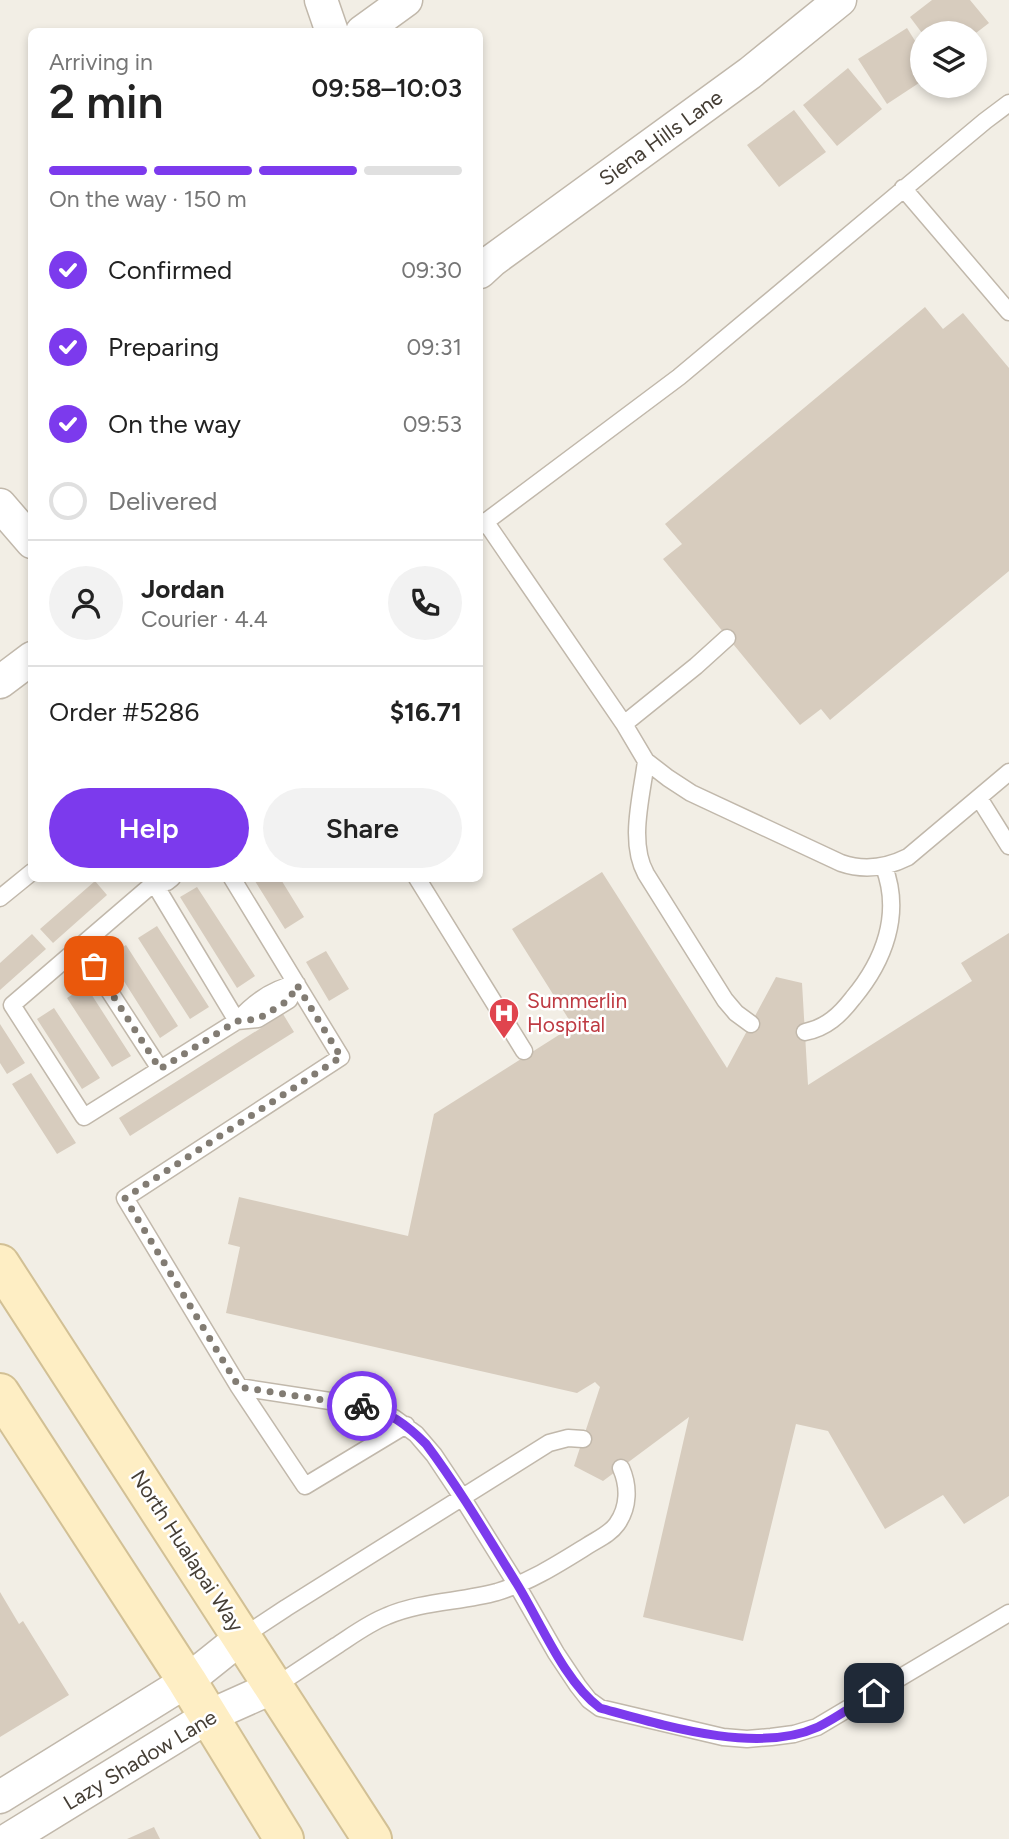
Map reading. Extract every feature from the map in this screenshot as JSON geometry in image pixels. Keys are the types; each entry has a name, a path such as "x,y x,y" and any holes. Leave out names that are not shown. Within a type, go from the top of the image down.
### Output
{"main road":[{"name":"North Hualapai Way","path":"0,1264 372,1839"},
{"path":"0,1393 187,1681 284,1839"}],"street":[{"path":"321,0 331,28"},
{"path":"368,28 406,0"},
{"name":"Siena Hills Lane","path":"483,270 750,73 840,0"},
{"path":"0,505 28,537"},
{"path":"0,682 28,662"},
{"name":"Lazy Shadow Lane","path":"0,1797 187,1681 242,1637"},
{"name":"Lazy Shadow Lane","path":"9,1839 209,1716 274,1687"}],"lane":[{"path":"483,522 679,377 903,188 1009,103"},
{"path":"903,188 1009,312"},
{"path":"483,524 624,724 646,761 691,793 841,863 867,868 884,867 915,852 1009,772"},
{"path":"624,724 727,638"},
{"path":"646,761 636,837 640,860 646,874 725,1000 751,1024"},
{"path":"979,798 1009,846"},
{"path":"805,1032 819,1028 841,1013 863,988 878,961 888,932 892,907 890,886 884,867"},
{"path":"0,898 28,875"},
{"path":"154,882 12,1004 84,1117 237,1021 250,1007 281,986 297,985"},
{"path":"156,882 237,1021"},
{"path":"234,882 341,1057 125,1198 239,1387 305,1486 405,1425"},
{"path":"419,882 524,1051"},
{"path":"80,946 160,1069"},
{"path":"239,1387 369,1407 405,1425 426,1444 517,1585 556,1653 589,1700 600,1708 723,1737 747,1739 794,1734 817,1727 1009,1613"},
{"path":"242,1637 549,1443 568,1438 583,1439"},
{"path":"274,1687 386,1616 421,1605 482,1595 517,1585 540,1575 611,1531 622,1515 627,1496 621,1468"}],"building":[{"path":"932,0 970,0 989,23 913,21 910,17"},
{"path":"907,28 910,33 910,89 887,104 858,59"},
{"path":"848,68 882,109 837,146 803,105"},
{"path":"794,110 826,152 779,187 747,145"},
{"path":"925,307 943,329 963,313 1009,368 1009,571 830,720 821,709 800,725 663,559 682,544 665,524"},
{"path":"602,872 727,1068 776,977 802,983 808,1085 972,981 961,963 1009,933 1009,1496 964,1524 943,1495 885,1529 828,1431 796,1424 743,1641 643,1617 689,1417 603,1481 574,1466 600,1387 595,1382 577,1393 226,1313 240,1247 228,1244 239,1197 408,1236 434,1114 573,1026 512,929"},
{"path":"94,882 107,895 53,943 40,929"},
{"path":"256,882 282,882 304,917 285,929"},
{"path":"197,887 255,976 237,988 180,897"},
{"path":"157,926 209,1007 190,1019 138,938"},
{"path":"32,934 46,949 0,990 0,963"},
{"path":"126,945 178,1026 160,1038 108,956"},
{"path":"326,951 349,989 329,1001 306,962"},
{"path":"86,986 131,1056 112,1067 67,998"},
{"path":"54,1008 100,1078 82,1089 37,1019"},
{"path":"283,1014 294,1032 130,1136 119,1118"},
{"path":"0,1024 25,1063 7,1074 0,1063"},
{"path":"31,1073 76,1143 57,1154 12,1084"},
{"path":"0,1592 19,1624 23,1621 69,1695 0,1737"},
{"path":"154,1827 160,1839 127,1839"}],"way so far":[{"path":"94,966 160,1069 237,1021 258,1019 289,1000 297,985 341,1057 125,1198 239,1387 362,1406"}],"place":[{"name":"Summerlin Hospital","path":"504,1040"}],"route":[{"path":"362,1406 394,1418 426,1444 517,1585 556,1653 589,1700 600,1708 723,1737 747,1739 794,1734 817,1727 874,1693"}]}
